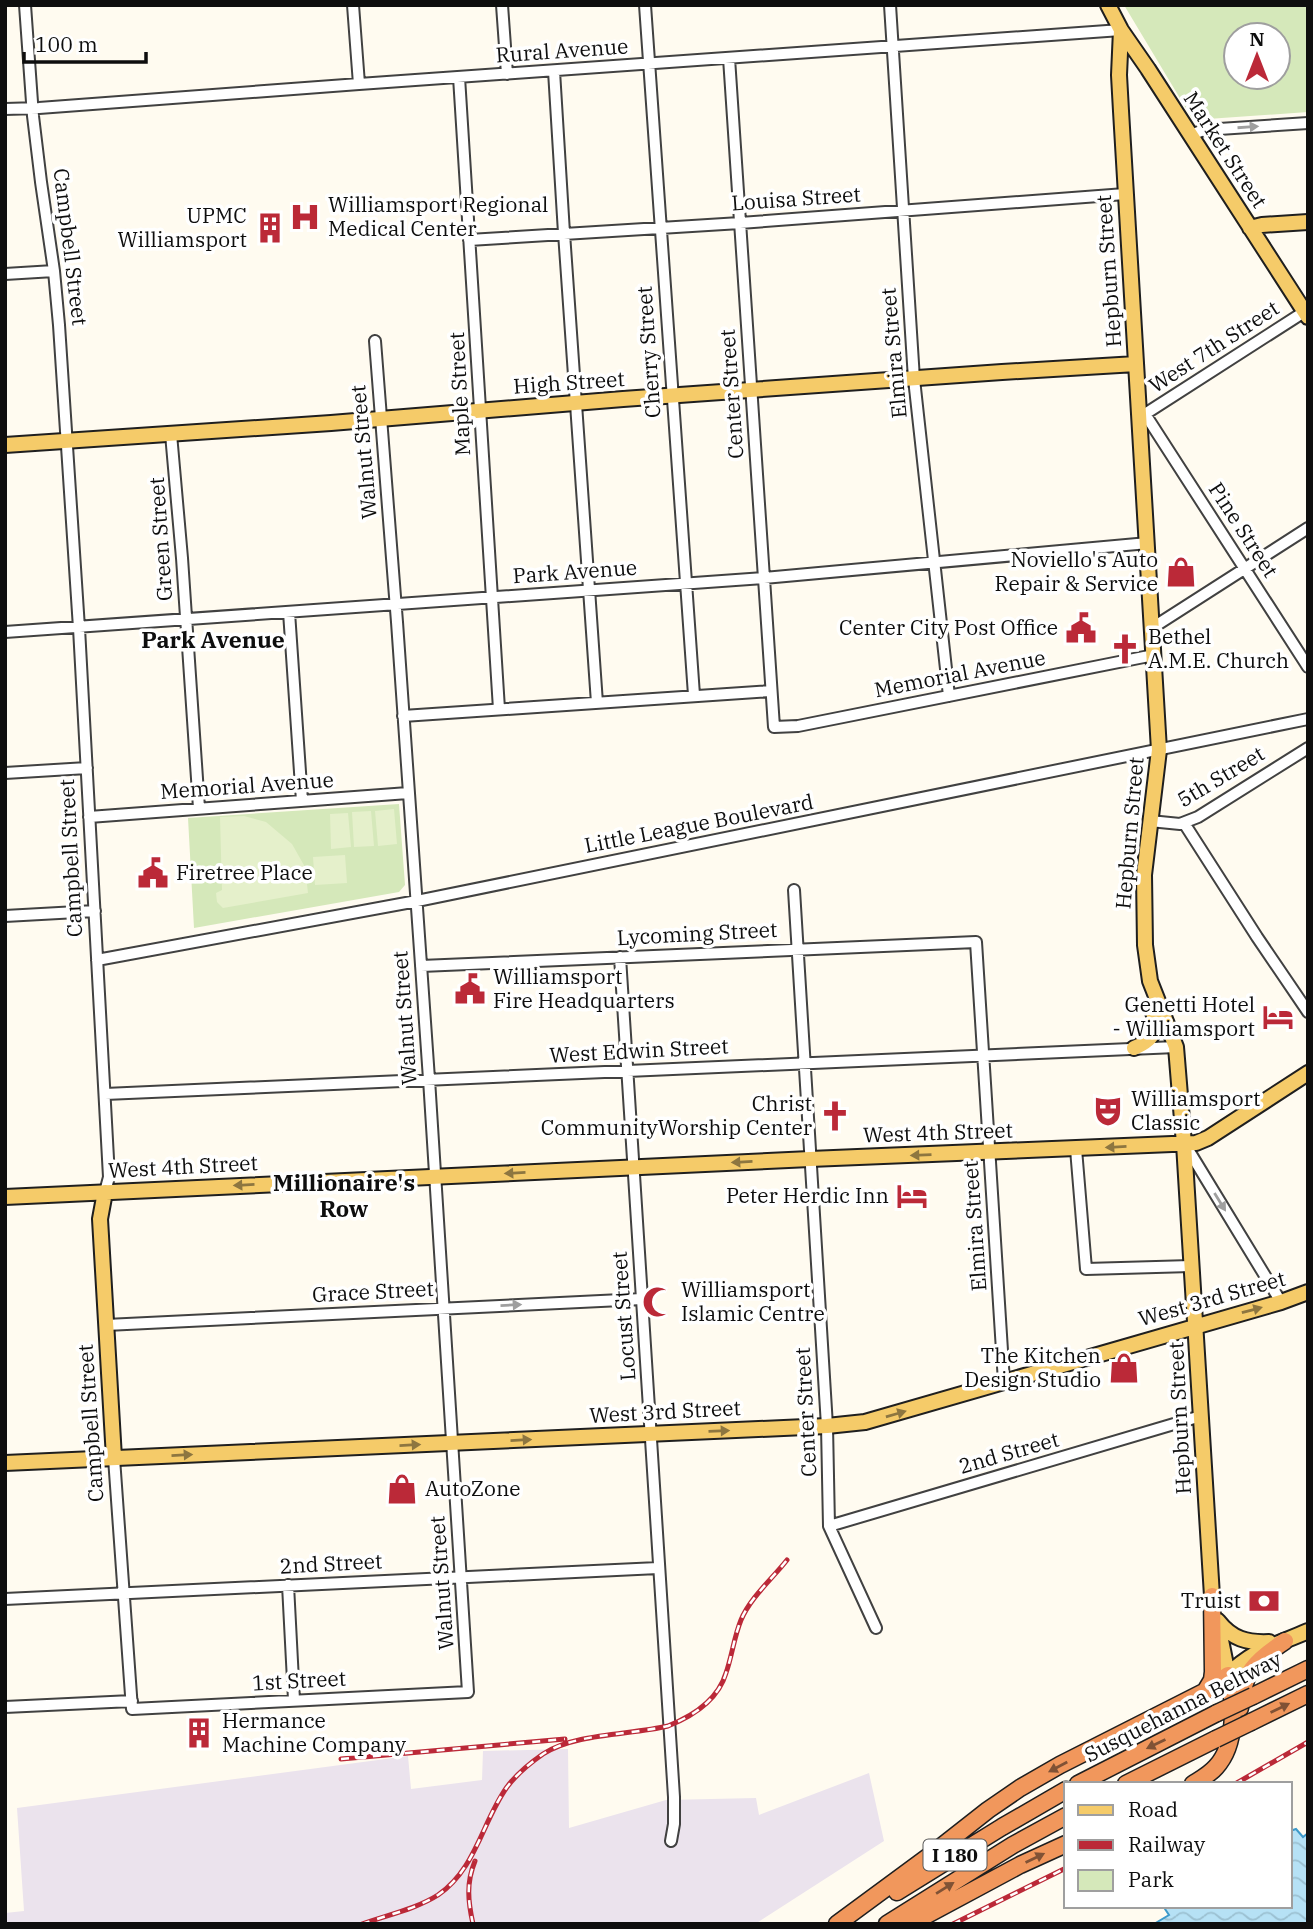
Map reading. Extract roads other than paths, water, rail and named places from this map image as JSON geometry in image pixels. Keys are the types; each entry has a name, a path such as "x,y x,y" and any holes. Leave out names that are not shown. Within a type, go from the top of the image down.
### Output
{"highway":[{"path":"1206,1690 1213,1672 1212,1596"},
{"path":"1209,1782 1223,1770 1234,1751 1238,1736 1241,1692 1248,1672 1262,1657 1285,1642"},
{"name":"Susquehanna Beltway","path":"1082,1782 1308,1669"},
{"path":"837,1924 1020,1788 1206,1690 1228,1675 1233,1703 1227,1748 1213,1771 1196,1782"},
{"name":"Susquehanna Beltway","path":"1130,1782 1308,1694"},
{"name":"I 180","path":"846,1924 973,1844 1064,1791"},
{"name":"I 180","path":"887,1924 1064,1816"},
{"path":"910,1924 1064,1845"}],"main road":[{"name":"Market Street","path":"1109,6 1121,30 1306,314"},
{"name":"Hepburn Street","path":"1121,30 1119,75 1125,194 1136,364 1143,414 1159,750 1144,875 1143,926 1150,981 1176,1047 1212,1596 1228,1675"},
{"path":"1250,228 1308,222"},
{"name":"High Street","path":"5,445 1136,364"},
{"path":"1134,1048 1149,1040 1154,1032 1155,1019 1148,999 1150,981"},
{"name":"West 4th Street","path":"5,1197 1196,1143 1208,1138 1308,1073"},
{"name":"Campbell Street","path":"105,1192 100,1219 114,1458"},
{"name":"West 3rd Street","path":"5,1463 827,1426 881,1419 1308,1292"},
{"path":"1218,1621 1228,1632 1245,1641 1285,1642"},
{"path":"1228,1675 1252,1654 1308,1631"}],"street":[{"name":"Campbell Street","path":"25,5 41,183 54,271 67,442 105,1094 109,1177 105,1192"},
{"path":"353,5 359,84"},
{"path":"502,5 507,74"},
{"name":"Cherry Street","path":"645,5 694,695"},
{"name":"Elmira Street","path":"890,5 914,379 949,696"},
{"name":"Rural Avenue","path":"5,109 1121,30"},
{"name":"Center Street","path":"729,58 774,727"},
{"path":"554,71 597,703"},
{"name":"Maple Street","path":"459,77 499,709"},
{"path":"1190,135 1204,130 1308,123"},
{"name":"Louisa Street","path":"469,240 1125,194"},
{"path":"5,274 54,271"},
{"name":"West 7th Street","path":"1143,414 1306,314"},
{"name":"Walnut Street","path":"375,341 429,1079 468,1692"},
{"name":"Pine Street","path":"1143,414 1308,667"},
{"name":"Green Street","path":"171,434 199,808"},
{"path":"1152,628 1308,528"},
{"name":"Park Avenue","path":"5,632 764,578 1148,543"},
{"path":"289,612 302,801"},
{"name":"Memorial Avenue","path":"774,727 798,726 1154,655"},
{"path":"403,716 771,691"},
{"name":"Little League Boulevard","path":"97,960 416,901 1308,719"},
{"name":"5th Street","path":"1150,821 1184,823 1217,806 1308,748"},
{"path":"5,773 87,768"},
{"name":"Memorial Avenue","path":"89,817 408,793"},
{"path":"1184,823 1308,1012"},
{"name":"Center Street","path":"794,890 827,1426 829,1526 876,1628"},
{"path":"5,916 94,911"},
{"name":"Elmira Street","path":"976,942 1004,1382"},
{"name":"Lycoming Street","path":"421,966 976,942"},
{"name":"Locust Street","path":"620,957 674,1797 671,1841"},
{"name":"West Edwin Street","path":"105,1094 1176,1047"},
{"path":"1184,1144 1281,1302"},
{"path":"1076,1149 1086,1269 1191,1266"},
{"name":"Grace Street","path":"106,1325 642,1299"},
{"name":"2nd Street","path":"829,1526 1201,1416"},
{"name":"Campbell Street","path":"114,1458 132,1705"},
{"name":"2nd Street","path":"5,1599 658,1568"},
{"path":"288,1585 294,1700"},
{"name":"1st Street","path":"5,1707 294,1700 468,1692"}],"water":[{"path":"1296,1829 1303,1837 1308,1833 1308,1924 1154,1924 1169,1915 1164,1908 1292,1908 1292,1830"}],"railway":[{"path":"362,1924 420,1904 438,1895 451,1884 470,1859 507,1787 543,1754 556,1747 587,1738 668,1726 703,1706 722,1683 745,1612 787,1560"},
{"path":"341,1759 565,1739"},
{"path":"1238,1782 1308,1742"},
{"path":"473,1924 469,1892 475,1861"},
{"path":"953,1924 1064,1869"}],"place":[{"name":"Williamsport Regional Medical Center","path":"305,217"},
{"name":"UPMC Williamsport","path":"270,228"},
{"name":"Noviello's Auto Repair & Service","path":"1181,572"},
{"name":"Center City Post Office","path":"1081,628"},
{"name":"Bethel A.M.E. Church","path":"1125,649"},
{"name":"Firetree Place","path":"153,873"},
{"name":"Williamsport Fire Headquarters","path":"470,989"},
{"name":"Genetti Hotel - Williamsport","path":"1278,1017"},
{"name":"Williamsport Classic","path":"1108,1111"},
{"name":"Christ CommunityWorship Center","path":"835,1116"},
{"name":"Peter Herdic Inn","path":"912,1196"},
{"name":"Williamsport Islamic Centre","path":"658,1302"},
{"name":"The Kitchen Design Studio","path":"1124,1368"},
{"name":"AutoZone","path":"402,1489"},
{"name":"Truist","path":"1264,1601"},
{"name":"Hermance Machine Company","path":"199,1733"}],"district":[{"name":"Park Avenue","path":"213,640"},
{"name":"Millionaire's Row","path":"344,1196"}]}
